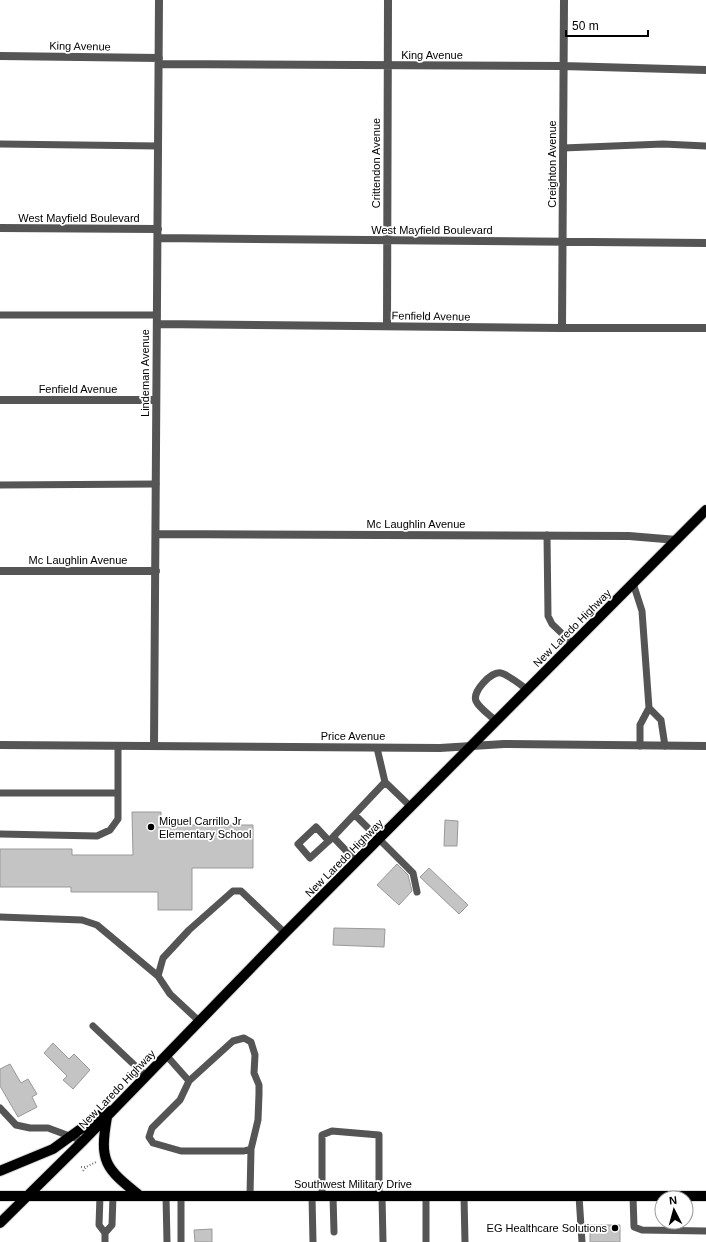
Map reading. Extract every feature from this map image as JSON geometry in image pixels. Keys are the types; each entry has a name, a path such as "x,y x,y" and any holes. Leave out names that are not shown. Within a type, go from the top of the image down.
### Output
{"main road":[{"name":"New Laredo Highway","path":"0,1223 107,1117 285,933 706,510"},
{"path":"0,1171 53,1149 131,1092"},
{"path":"107,1117 103,1151 105,1159 115,1176 140,1196"},
{"name":"Southwest Military Drive","path":"0,1196 706,1196"}],"street":[{"name":"Lindeman Avenue","path":"154,746 159,0"},
{"name":"Crittendon Avenue","path":"387,326 388,0"},
{"name":"Creighton Avenue","path":"562,328 564,0"},
{"name":"King Avenue","path":"0,56 388,66 563,66 706,70"},
{"name":"West Mayfield Boulevard","path":"0,228 158,229"},
{"name":"West Mayfield Boulevard","path":"158,238 706,243"},
{"name":"Fenfield Avenue","path":"157,324 706,328"},
{"name":"Fenfield Avenue","path":"0,400 156,400"},
{"name":"Mc Laughlin Avenue","path":"156,534 548,535 629,536 677,540"},
{"name":"Mc Laughlin Avenue","path":"0,571 156,572"},
{"name":"Price Avenue","path":"0,745 377,748 504,744 706,746"}],"lane":[{"path":"0,144 158,146"},
{"path":"563,148 663,144 706,146"},
{"path":"0,314 157,315"},
{"path":"0,485 156,484"},
{"path":"548,535 548,616 552,624 573,644"},
{"path":"633,583 642,611 649,708 640,724 640,746"},
{"path":"496,721 476,703 477,693 488,679 495,674 501,673 528,690"},
{"path":"649,708 661,720 665,746"},
{"path":"0,834 96,836 110,830 118,819 118,746"},
{"path":"377,748 385,782 411,807"},
{"path":"357,862 331,839 385,782"},
{"path":"0,793 118,793"},
{"path":"355,815 413,873 417,892"},
{"path":"158,976 163,958 189,930 233,891 241,891 285,933"},
{"path":"0,917 82,920 97,925 158,976 170,994 199,1021"},
{"path":"93,1026 146,1076"},
{"path":"250,1196 251,1149 258,1120 259,1085 254,1073 255,1055 252,1042 244,1038 233,1041 189,1081 180,1100 152,1128 149,1137 153,1143 181,1151 244,1152 251,1149"},
{"path":"166,1055 189,1081"},
{"path":"0,1108 16,1125 23,1128 48,1128 83,1141"},
{"path":"313,1242 322,1135 332,1131 379,1135 380,1196 383,1242"},
{"path":"100,1196 99,1225 105,1233 105,1242"},
{"path":"105,1233 112,1225 113,1196"},
{"path":"166,1196 167,1242"},
{"path":"181,1196 181,1242"},
{"path":"333,1196 334,1232"},
{"path":"426,1196 426,1242"},
{"path":"464,1196 465,1242"},
{"path":"579,1196 582,1242"},
{"path":"633,1196 635,1228 642,1230 706,1231"}],"path":[{"path":"83,1170 96,1162"},
{"path":"81,1167 86,1167"}],"building":[{"path":"132,812 161,812 161,825 253,825 253,868 192,868 192,910 158,910 158,892 71,892 71,887 0,887 0,849 72,849 72,855 133,855"},
{"path":"445,820 458,821 457,846 444,846"},
{"path":"397,864 408,875 412,891 399,905 377,885"},
{"path":"429,868 468,905 459,914 420,877"},
{"path":"334,928 385,929 384,947 333,945"},
{"path":"53,1043 69,1059 74,1054 90,1070 73,1089 63,1080 67,1076 44,1053"},
{"path":"10,1064 21,1083 28,1079 37,1094 32,1097 37,1107 18,1117 0,1086 0,1069"},
{"path":"590,1225 620,1225 620,1242 590,1242"},
{"path":"212,1229 212,1242 195,1242 194,1230"}],"place":[{"name":"Miguel Carrillo Jr Elementary School","path":"151,827"},
{"name":"EG Healthcare Solutions","path":"615,1228"}]}
